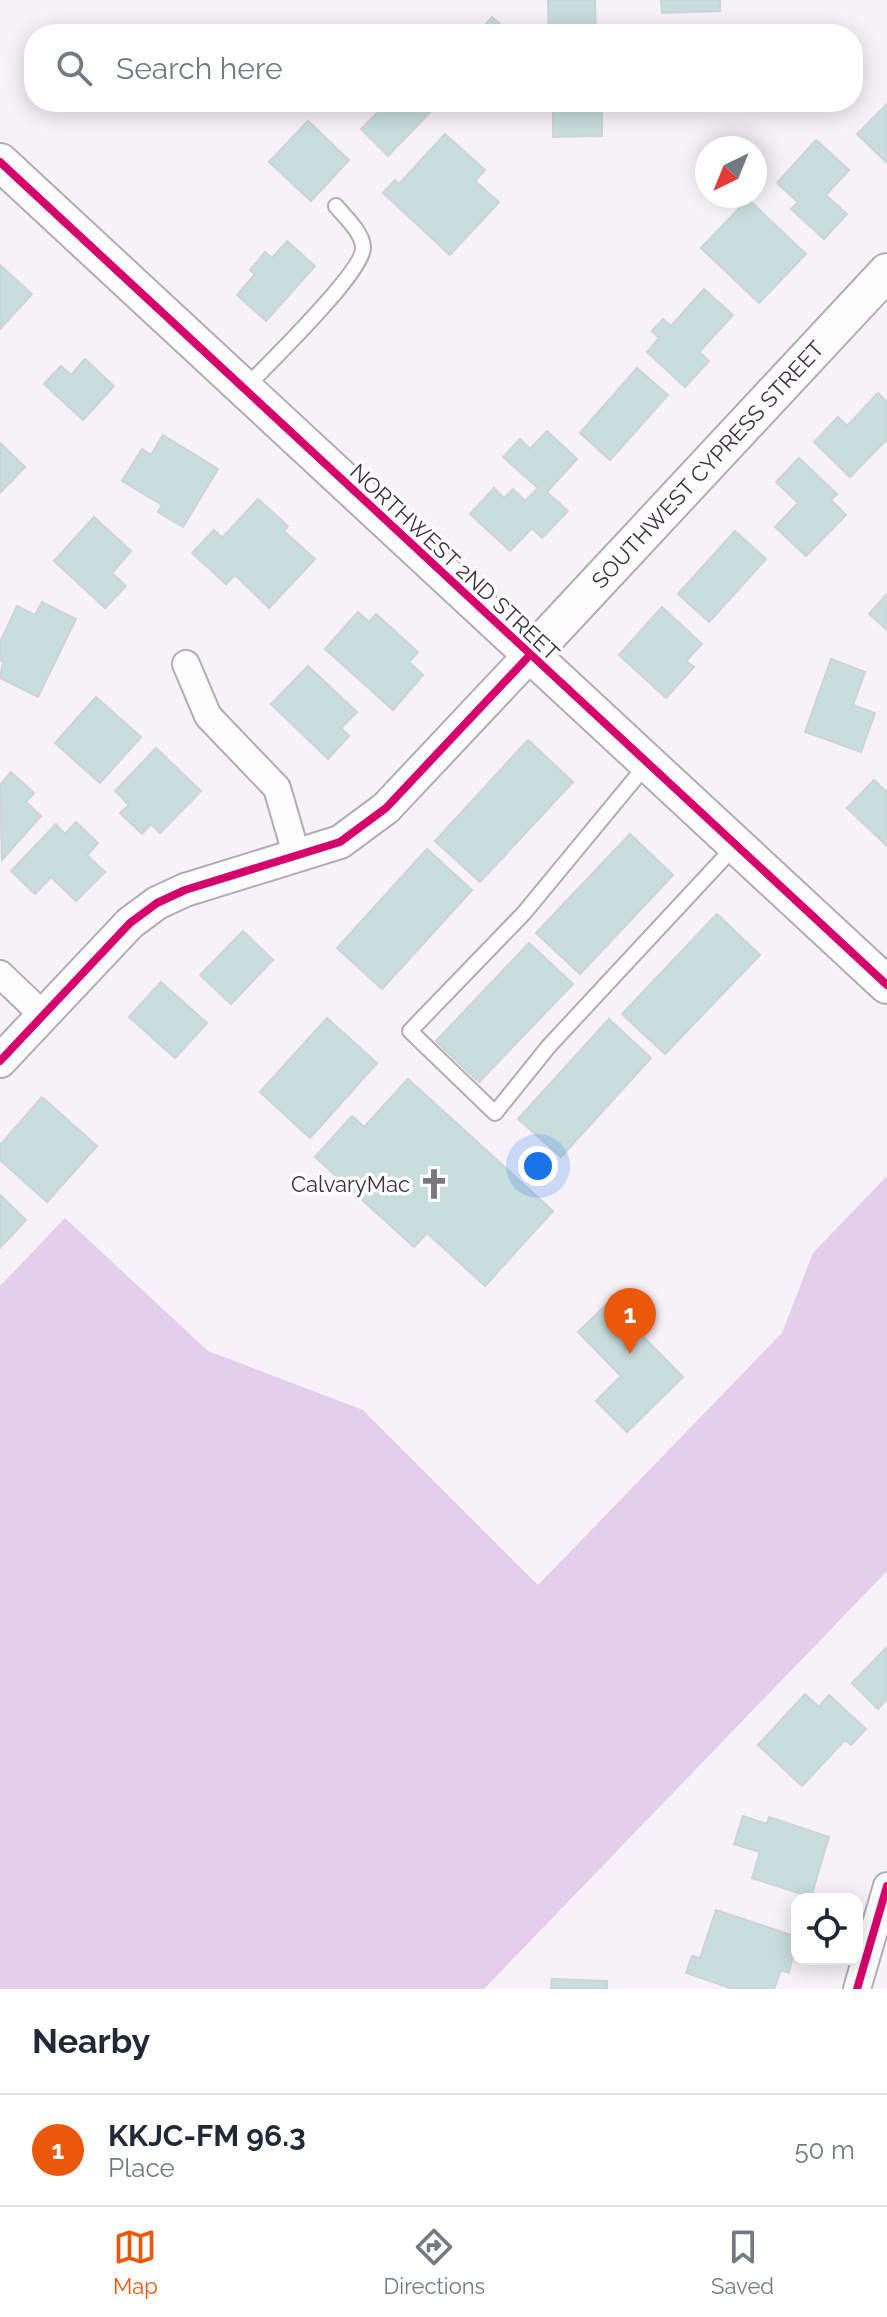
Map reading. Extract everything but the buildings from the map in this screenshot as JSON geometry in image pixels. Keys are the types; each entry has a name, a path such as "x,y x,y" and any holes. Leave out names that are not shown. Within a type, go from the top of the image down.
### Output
{"main road":[{"name":"NORTHWEST 2ND STREET","path":"1,165 887,985"},
{"name":"SOUTHWEST CYPRESS STREET","path":"529,656 887,272"}],"street":[{"path":"0,1061 130,923 157,903 185,890 340,842 386,808 529,656"},
{"path":"186,664 208,716 277,788 297,857"},
{"path":"0,974 43,1015"},
{"path":"857,1989 887,1886"}],"lane":[{"path":"244,390 335,293 361,259 364,246 355,228 336,206"},
{"path":"647,764 524,913 410,1031 495,1113 549,1046 736,846"}],"shaded area":[{"path":"887,1176 887,1571 484,1989 0,1989 0,1286 65,1218 208,1351 363,1410 538,1585 782,1333 813,1253"}],"cycle path":[{"path":"0,162 887,985"},
{"path":"0,1061 130,923 157,903 185,890 340,842 386,808 529,656"},
{"path":"857,1989 887,1886"}],"place":[{"name":"CalvaryMac","path":"434,1184"},
{"name":"KKJC-FM 96.3","path":"630,1354"}]}
